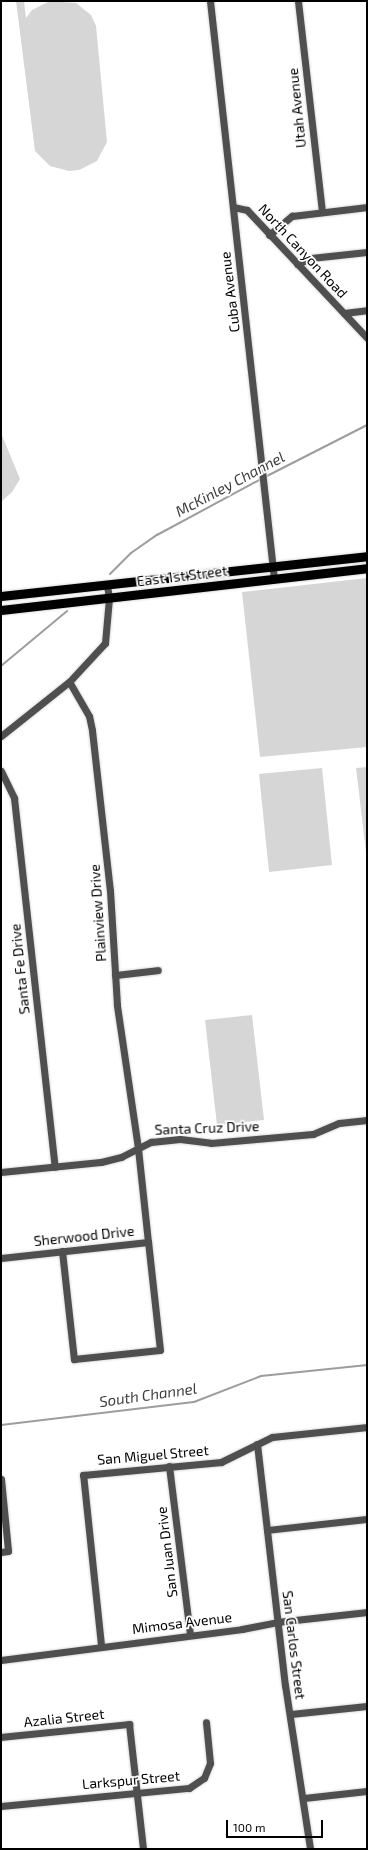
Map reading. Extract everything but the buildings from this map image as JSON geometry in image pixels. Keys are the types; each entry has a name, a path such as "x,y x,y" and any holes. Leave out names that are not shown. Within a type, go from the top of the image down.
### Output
{"main road":[{"name":"East 1st Street","path":"1,596 367,556"},
{"name":"East 1st Street","path":"1,610 367,568"}],"street":[{"name":"Cuba Avenue","path":"210,1 274,579"},
{"name":"Utah Avenue","path":"298,1 322,212"},
{"name":"North Canyon Road","path":"232,207 246,210 367,338"},
{"path":"269,235 292,216 367,207"},
{"path":"297,264 312,258 367,252"},
{"path":"344,313 367,310"},
{"path":"188,576 189,589"},
{"path":"1,736 69,682 105,643 108,598 107,585"},
{"name":"Plainview Drive","path":"69,682 89,716 92,730 110,891 117,1005 138,1148"},
{"name":"Santa Fe Drive","path":"1,771 8,781 14,798 55,1166"},
{"path":"115,975 158,970"},
{"name":"Santa Cruz Drive","path":"1,1172 101,1162 151,1142 180,1139 211,1143 313,1134 339,1123 367,1120"},
{"name":"Sherwood Drive","path":"1,1258 148,1242 138,1148"},
{"path":"62,1251 74,1359 160,1350 148,1242"},
{"name":"San Miguel Street","path":"101,1645 83,1475 221,1462 272,1437 367,1427"},
{"name":"San Carlos Street","path":"257,1444 284,1685 291,1714 310,1849"},
{"name":"San Juan Drive","path":"169,1466 190,1635"},
{"path":"1,1480 8,1551 1,1552"},
{"path":"267,1530 367,1519"},
{"name":"Mimosa Avenue","path":"1,1660 59,1654 101,1645 367,1612"},
{"path":"291,1714 367,1706"},
{"name":"Larkspur Street","path":"1,1806 189,1788 204,1778 210,1763 206,1722"},
{"name":"Azalia Street","path":"1,1737 129,1724 136,1792"},
{"path":"304,1798 367,1791"},
{"path":"136,1792 143,1849"}],"shaded area":[{"path":"16,1 24,1 26,18 32,10 50,1 76,3 91,15 96,26 107,142 97,161 79,170 69,171 50,166 35,151"},
{"path":"1,433 20,479 12,492 1,502"},
{"path":"367,578 367,747 260,757 242,592"},
{"path":"367,767 367,860 356,768"},
{"path":"322,768 332,865 269,872 259,774"},
{"path":"252,1015 264,1120 217,1125 205,1020"}],"waterway":[{"name":"McKinley Channel","path":"265,477 367,425"},
{"name":"McKinley Channel","path":"110,574 131,553 157,535 261,479"},
{"name":"McKinley Channel","path":"1,666 67,611"},
{"name":"South Channel","path":"1,1425 194,1402 261,1376 367,1365"}]}
